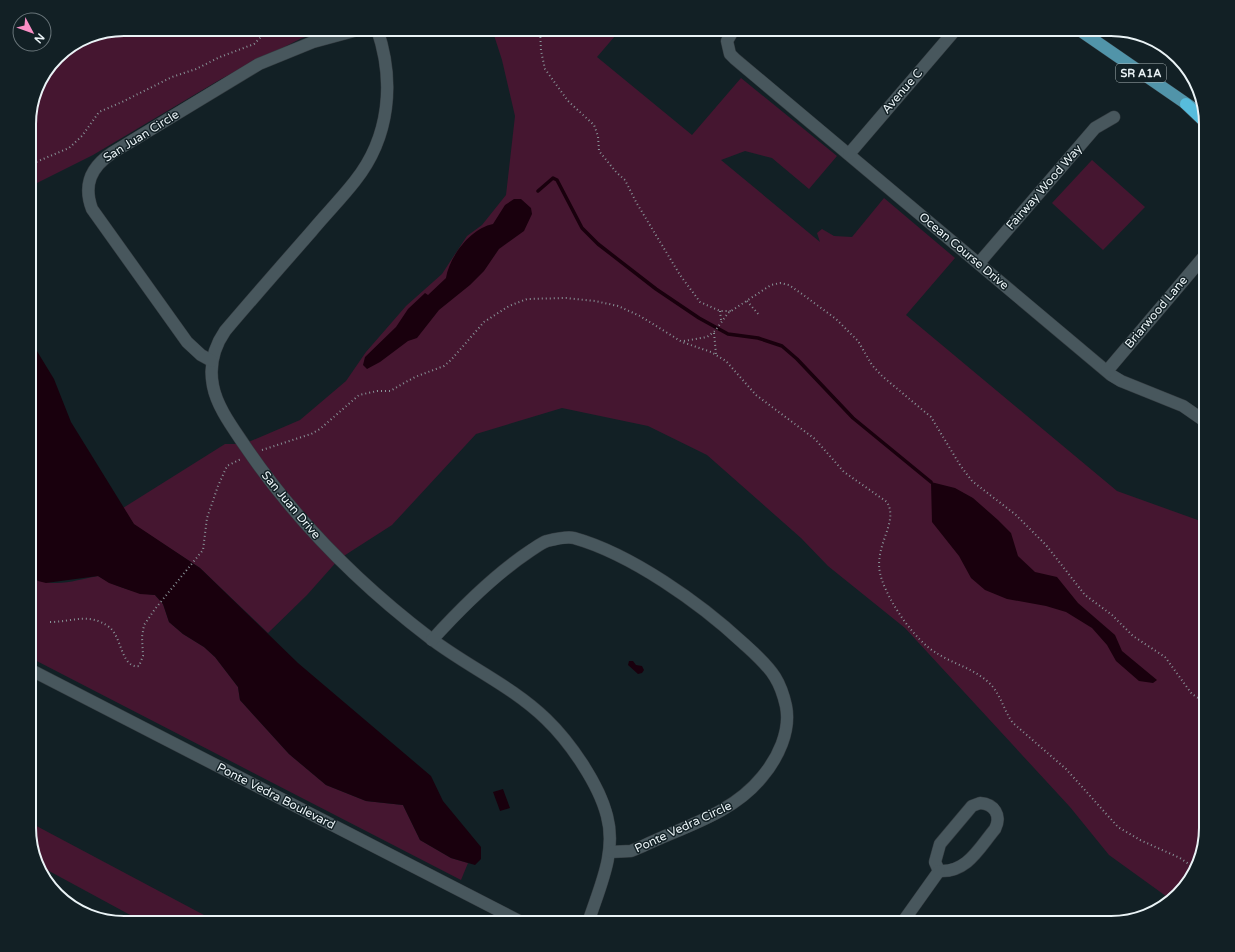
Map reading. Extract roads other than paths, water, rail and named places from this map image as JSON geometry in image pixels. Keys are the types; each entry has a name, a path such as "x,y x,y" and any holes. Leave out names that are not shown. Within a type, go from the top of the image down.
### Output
{"highway":[{"path":"1186,104 1198,116"}],"main road":[{"name":"SR A1A","path":"1088,36 1198,112"}],"street":[{"name":"San Juan Circle","path":"212,361 201,355 187,342 92,209 88,193 90,176 101,160 259,64 313,42 335,36"},
{"name":"San Juan Drive","path":"379,36 384,51 388,86 387,107 376,146 355,181 225,331 216,346 212,361 212,379 215,395 251,454 289,506 313,533 363,583 432,640 526,702 558,732 575,754 602,801 610,831 610,852 590,916"},
{"name":"Ocean Course Drive","path":"730,36 727,41 730,54 735,59 1107,371 1120,381 1183,406 1199,417"},
{"name":"Avenue C","path":"849,154 950,36"},
{"name":"Fairway Wood Way","path":"979,263 1095,128 1114,117"},
{"name":"Briarwood Lane","path":"1107,371 1199,262"},
{"name":"Ponte Vedra Circle","path":"432,640 495,578 520,558 546,541 573,538 621,557 655,576 714,616 756,655 775,677 787,707 786,733 782,745 771,765 750,791 725,810 643,846 631,851 610,852"},
{"name":"Ponte Vedra Boulevard","path":"36,673 509,916"},
{"path":"980,803 987,803 994,808 998,816 998,823 995,829 964,866 955,870 939,871 935,862 940,844 972,806 980,803"},
{"path":"907,916 939,871"}],"waterway":[{"path":"538,191 553,178 557,180 582,228 598,244 656,289 699,318 728,334 758,338 782,346 797,359 853,418 931,482"}]}
